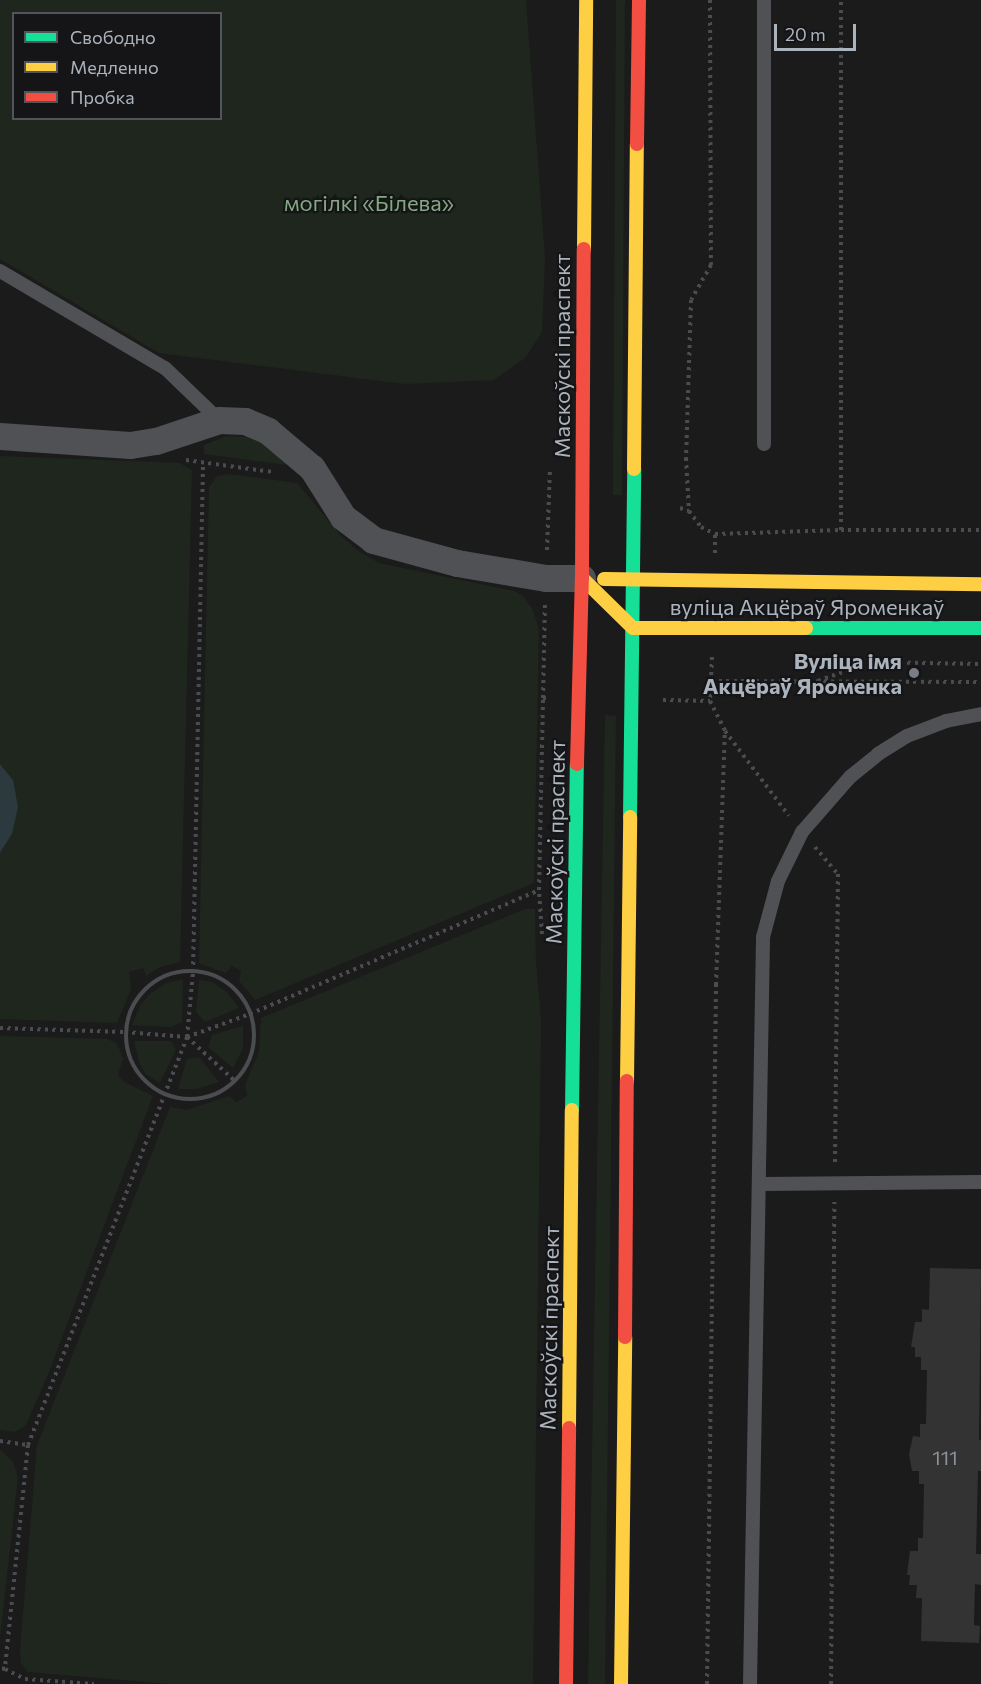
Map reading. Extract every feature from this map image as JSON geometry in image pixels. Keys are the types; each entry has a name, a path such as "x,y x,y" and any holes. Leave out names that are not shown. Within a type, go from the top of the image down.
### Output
{"main road":[{"name":"Маскоўскі праспект","path":"566,1684 575,855 582,578 586,0"},
{"path":"621,1684 639,0"},
{"name":"вуліца Акцёраў Яроменкаў","path":"582,578 981,584"},
{"path":"582,578 633,628"},
{"name":"вуліца Акцёраў Яроменкаў","path":"633,628 981,628"}],"street":[{"path":"0,436 94,445 130,445 156,441 219,420 245,421 268,431 312,468 343,517 373,540 457,563 546,578 582,578"}],"lane":[{"path":"764,0 764,444"},
{"path":"0,271 165,368 219,420"},
{"path":"750,1684 763,937 778,882 802,832 850,777 878,754 907,735 946,721 981,714"},
{"path":"760,1184 981,1182"}],"path":[{"path":"710,0 711,265 691,300 686,458 689,511 701,527 715,534 841,530 981,530"},
{"path":"841,0 841,530"},
{"path":"182,459 291,474 312,468"},
{"path":"30,1684 3,1668 28,1445 187,1037 193,972 203,463"},
{"path":"680,508 689,511"},
{"path":"715,534 715,555"},
{"path":"542,936 539,890 546,578"},
{"path":"712,651 710,700 725,731 802,832 838,874 831,1684"},
{"path":"815,682 870,662 981,664"},
{"path":"711,681 981,682"},
{"path":"543,698 553,698"},
{"path":"663,700 710,700"},
{"path":"707,1684 716,985 725,731"},
{"path":"0,1028 125,1032 187,1037 250,1014 539,890"},
{"path":"193,972 214,975 231,986 243,999 250,1014 254,1040 249,1060 235,1082 206,1097 186,1099 166,1095 149,1085 135,1069 128,1052 125,1032 129,1012 140,994 155,981 174,973 193,972"},
{"path":"187,1037 235,1082"},
{"path":"0,1441 28,1445"},
{"path":"25,1679 94,1684"}],"green space":[{"name":"могілкі «Білева»","path":"0,0 526,0 545,258 542,332 525,358 494,380 405,384 159,353 0,259"},
{"path":"616,0 625,0 622,495 613,495"},
{"path":"226,436 249,437 271,447 287,465 204,454 204,445"},
{"path":"0,456 180,463 192,470 180,962 160,967 146,976 143,968 129,972 131,989 117,1023 0,1019 0,853 12,834 13,780 0,764"},
{"path":"229,474 297,483 343,538 360,552 379,563 514,591 523,596 533,610 539,630 534,883 255,1000 239,981 241,971 232,966 226,973 199,963 209,487 217,476"},
{"path":"605,715 616,716 605,1684 588,1684"},
{"path":"525,909 535,909 536,963 541,1020 533,1684 169,1684 28,1672 21,1663 20,1650 37,1445 170,1107 187,1110 229,1096 236,1102 247,1096 245,1085 259,1052 261,1018"},
{"path":"183,979 182,1022 171,1027 132,1025 141,1004 151,993 166,983"},
{"path":"199,980 212,982 227,992 239,1008 205,1022 196,1012"},
{"path":"243,1026 243,1048 233,1068 208,1047 212,1035"},
{"path":"0,1036 107,1039 117,1043 123,1058 118,1075 124,1082 153,1096 49,1372 26,1425 15,1432 0,1430"},
{"path":"134,1041 171,1041 176,1050 160,1083 145,1074 139,1062"},
{"path":"199,1057 219,1082 197,1089 178,1089 187,1059"},
{"path":"0,1449 13,1462 18,1477 0,1638"}],"shaded area":[{"path":"0,764 13,780 18,807 12,834 0,853"}],"building":[{"path":"930,1268 981,1269 979,1440 981,1440 981,1471 978,1471 976,1554 981,1554 981,1585 975,1584 974,1625 980,1626 979,1643 921,1641 922,1598 916,1598 917,1585 909,1585 910,1575 907,1575 910,1551 918,1551 918,1538 923,1538 924,1484 919,1484 919,1471 912,1471 909,1454 913,1436 920,1437 920,1424 926,1424 927,1370 921,1370 921,1357 915,1357 915,1347 911,1347 915,1322 922,1322 922,1309 929,1310"}],"traffic: fast":[{"path":"630,817 634,469"},
{"path":"806,628 981,628"},
{"path":"572,1110 577,764"}],"traffic: slow":[{"path":"584,249 586,0"},
{"path":"634,469 637,144"},
{"path":"582,578 633,628 806,628"},
{"path":"604,579 981,584"},
{"path":"627,1081 630,817"},
{"path":"569,1428 572,1110"},
{"path":"621,1684 625,1337"}],"traffic: jam":[{"path":"637,144 639,0"},
{"path":"577,764 582,578 584,249"},
{"path":"625,1337 627,1081"},
{"path":"566,1684 569,1428"}],"place":[{"name":"Вуліца імя Акцёраў Яроменка","path":"914,673"}]}
